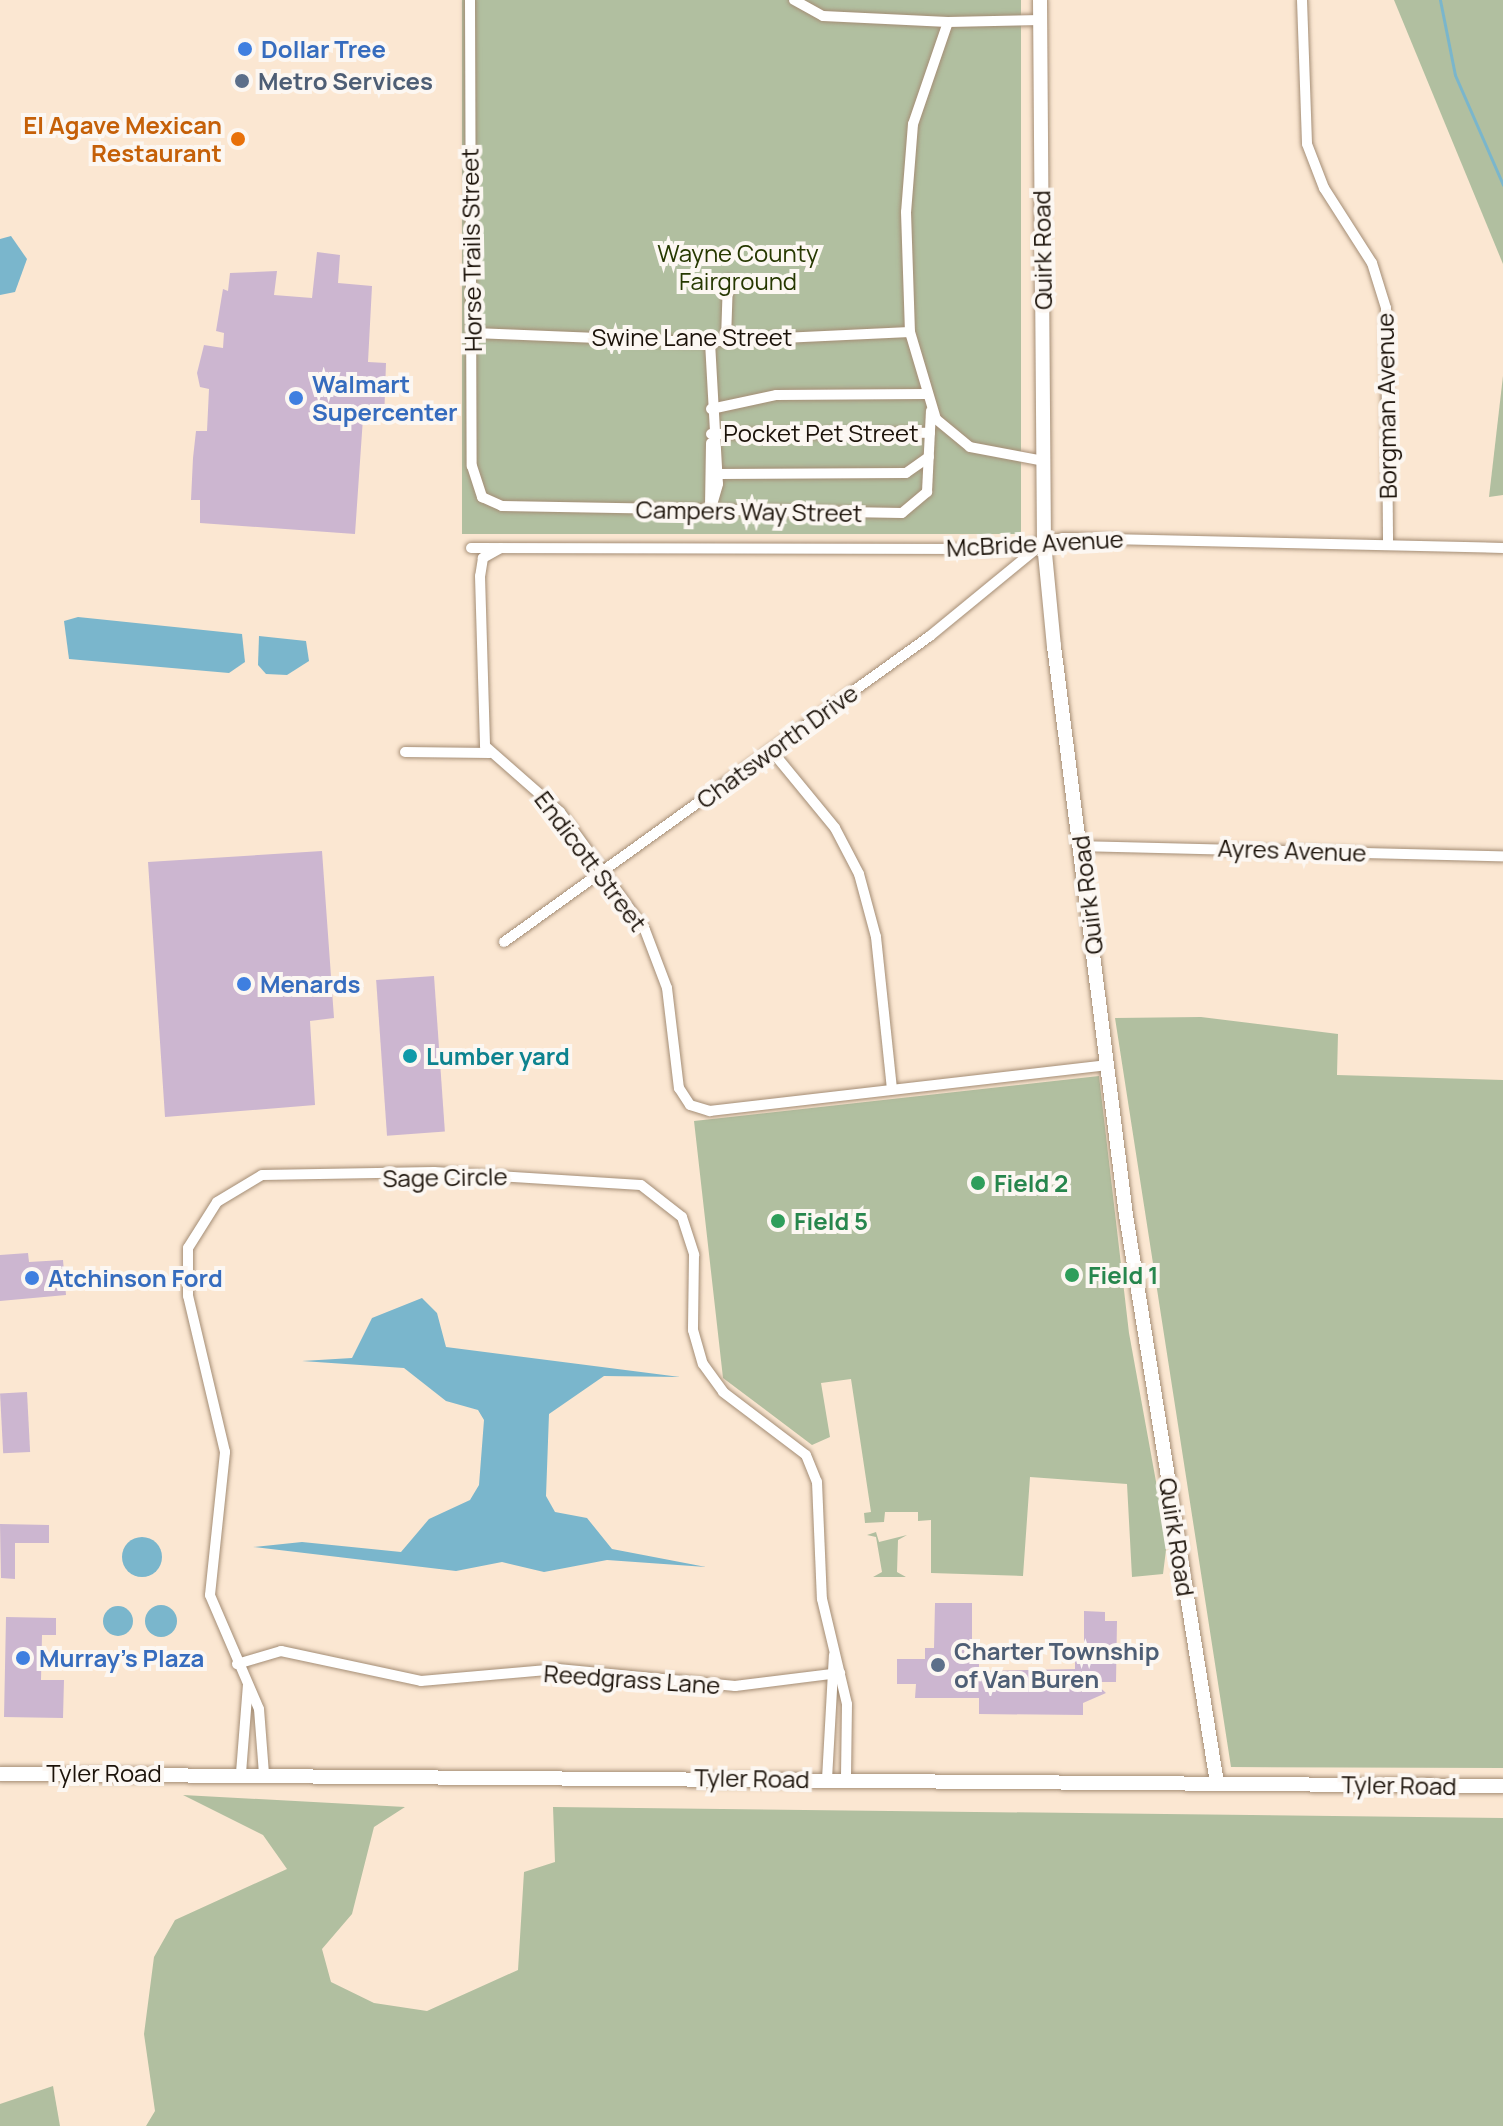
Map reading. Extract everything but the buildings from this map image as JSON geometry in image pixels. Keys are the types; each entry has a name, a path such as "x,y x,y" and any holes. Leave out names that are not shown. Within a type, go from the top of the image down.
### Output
{"street":[{"name":"Horse Trails Street","path":"470,0 474,333 472,466 482,497"},
{"path":"794,0 823,16 948,22 1040,20"},
{"name":"Quirk Road","path":"1040,0 1044,543 1107,1065 1217,1783"},
{"name":"Borgman Avenue","path":"1302,0 1307,144 1324,188 1372,263 1386,308 1388,543"},
{"path":"948,22 911,136 910,332 931,411 970,447 1044,461"},
{"path":"726,340 728,280"},
{"name":"Swine Lane Street","path":"474,333 710,342 910,332"},
{"path":"710,342 711,509"},
{"path":"711,409 746,397 925,394"},
{"name":"Campers Way Street","path":"482,497 502,506 902,513 927,492 931,411"},
{"name":"Pocket Pet Street","path":"711,439 930,433"},
{"path":"711,439 718,474 711,509"},
{"path":"718,474 906,473 929,457"},
{"name":"McBride Avenue","path":"471,548 1010,549 1044,543 1388,543 1503,548"},
{"name":"Chatsworth Drive","path":"504,942 771,750 1044,543"},
{"path":"405,752 490,753 480,729 480,576 485,555 501,548"},
{"path":"771,750 835,828 859,874 876,937 892,1088 1107,1065"},
{"name":"Endicott Street","path":"490,753 545,796 605,871 661,966 679,1088 690,1105 710,1111 892,1088"},
{"name":"Ayres Avenue","path":"1081,846 1503,856"},
{"name":"Sage Circle","path":"264,1774 259,1709 237,1664 210,1595 225,1452 188,1296 188,1248 198,1223 241,1182 287,1172 595,1179 641,1185 666,1198 682,1217 694,1255 693,1330 703,1364 723,1392 806,1455 817,1482 822,1599 840,1673 846,1779"},
{"name":"Reedgrass Lane","path":"237,1664 281,1651 421,1681 558,1669 735,1686 840,1673"},
{"path":"827,1779 827,1674 834,1655"},
{"path":"241,1773 248,1685"},
{"name":"Tyler Road","path":"0,1774 241,1773 1503,1786"}],"green space":[{"name":"Wayne County Fairground","path":"462,0 1021,0 1021,534 462,534"},
{"path":"1394,0 1503,0 1503,264"},
{"path":"1503,376 1503,495 1489,497"},
{"path":"1201,1017 1338,1034 1337,1075 1503,1080 1503,1768 1231,1767 1115,1018"},
{"path":"1099,1076 1129,1333 1167,1542 1163,1574 1132,1577 1127,1484 1030,1477 1023,1576 931,1573 931,1520 918,1521 918,1512 885,1512 884,1522 865,1523 864,1513 871,1512 851,1379 821,1383 830,1437 812,1445 723,1378 694,1121"},
{"path":"876,1532 879,1542 907,1535 898,1540 897,1572 906,1577 873,1577 882,1572 876,1537 867,1535"},
{"path":"183,1795 405,1807 374,1827 352,1914 322,1949 331,1982 374,2003 427,2011 518,1970 524,1872 555,1862 553,1807 1503,1818 1503,2126 146,2126 155,2111 144,2034 154,1957 175,1920 287,1869 263,1835"},
{"path":"53,2086 60,2126 0,2126 0,2104"}],"water":[{"path":"11,236 27,259 15,292 0,295 0,239"},
{"path":"78,617 242,634 245,662 229,673 69,659 64,621"},
{"path":"259,636 306,641 309,661 287,675 266,674 258,665"},
{"path":"422,1298 437,1313 446,1347 680,1377 604,1376 549,1414 546,1496 555,1512 587,1518 612,1549 706,1567 607,1560 544,1572 502,1562 456,1571 253,1547 302,1542 401,1552 429,1519 470,1500 479,1485 484,1420 478,1410 446,1401 404,1368 302,1361 352,1358 372,1318"},
{"path":"142,1537 156,1543 162,1557 156,1571 142,1577 128,1571 122,1557 128,1543"},
{"path":"161,1605 172,1610 177,1621 172,1632 161,1637 150,1632 145,1621 150,1610"},
{"path":"118,1606 129,1610 133,1621 129,1632 118,1636 107,1632 103,1621 107,1610"}],"waterway":[{"path":"1440,0 1455,75 1503,185"}],"place":[{"name":"Dollar Tree","path":"245,49"},
{"name":"Metro Services","path":"242,81"},
{"name":"El Agave Mexican Restaurant","path":"238,139"},
{"name":"Walmart Supercenter","path":"296,398"},
{"name":"Menards","path":"244,984"},
{"name":"Lumber yard","path":"410,1056"},
{"name":"Field 2","path":"978,1183"},
{"name":"Field 5","path":"778,1221"},
{"name":"Field 1","path":"1072,1275"},
{"name":"Atchinson Ford","path":"32,1278"},
{"name":"Murray's Plaza","path":"23,1658"},
{"name":"Charter Township of Van Buren","path":"938,1665"}]}
